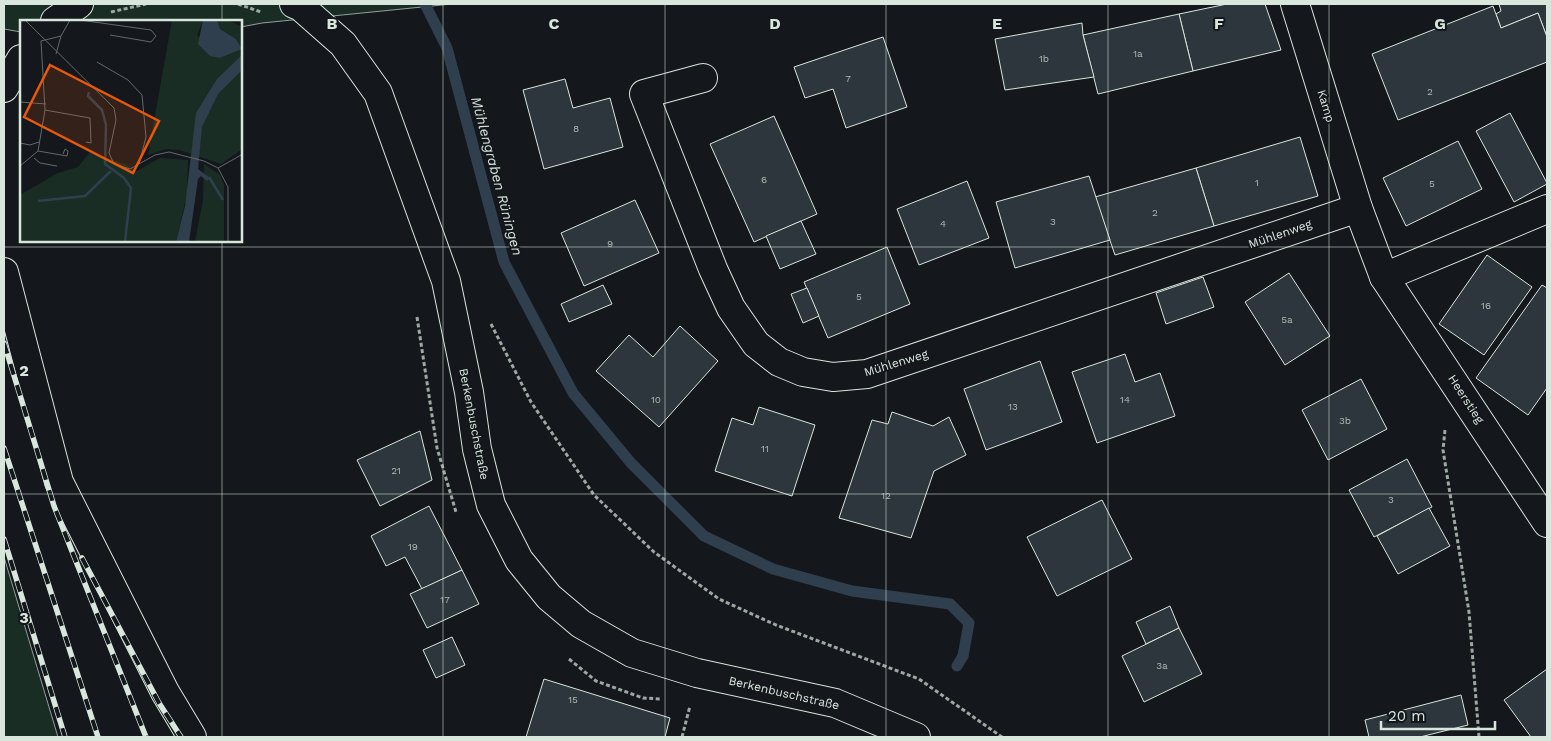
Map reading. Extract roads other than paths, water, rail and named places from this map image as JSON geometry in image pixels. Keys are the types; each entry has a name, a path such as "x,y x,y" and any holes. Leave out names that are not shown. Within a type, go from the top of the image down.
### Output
{"street":[{"path":"56,20 79,4"},
{"name":"Berkenbuschstraße","path":"294,4 301,7 343,44 378,93 446,281 469,392 477,449 491,505 519,560 548,597 580,624 632,653 697,673 835,703 916,737"},
{"name":"Kamp","path":"1295,4 1358,208"},
{"path":"4,88 20,61"},
{"name":"Mühlenweg","path":"704,78 644,94 713,269 731,308 756,344 780,362 803,372 833,378 867,374 1358,208"},
{"name":"Heerstieg","path":"1358,208 1384,276 1547,523"},
{"path":"1384,276 1547,209"},
{"path":"4,272 59,482 165,692 192,737"}],"waterway":[{"name":"Mühlengraben Rüningen","path":"425,4 447,48 504,262 573,393 631,463 704,536 773,569 852,591 950,604 969,623 963,656 957,666"}],"railway":[{"path":"4,343 54,506 146,737"},
{"path":"4,448 98,737"},
{"path":"4,539 65,737"},
{"path":"82,558 159,703 181,737"}]}
